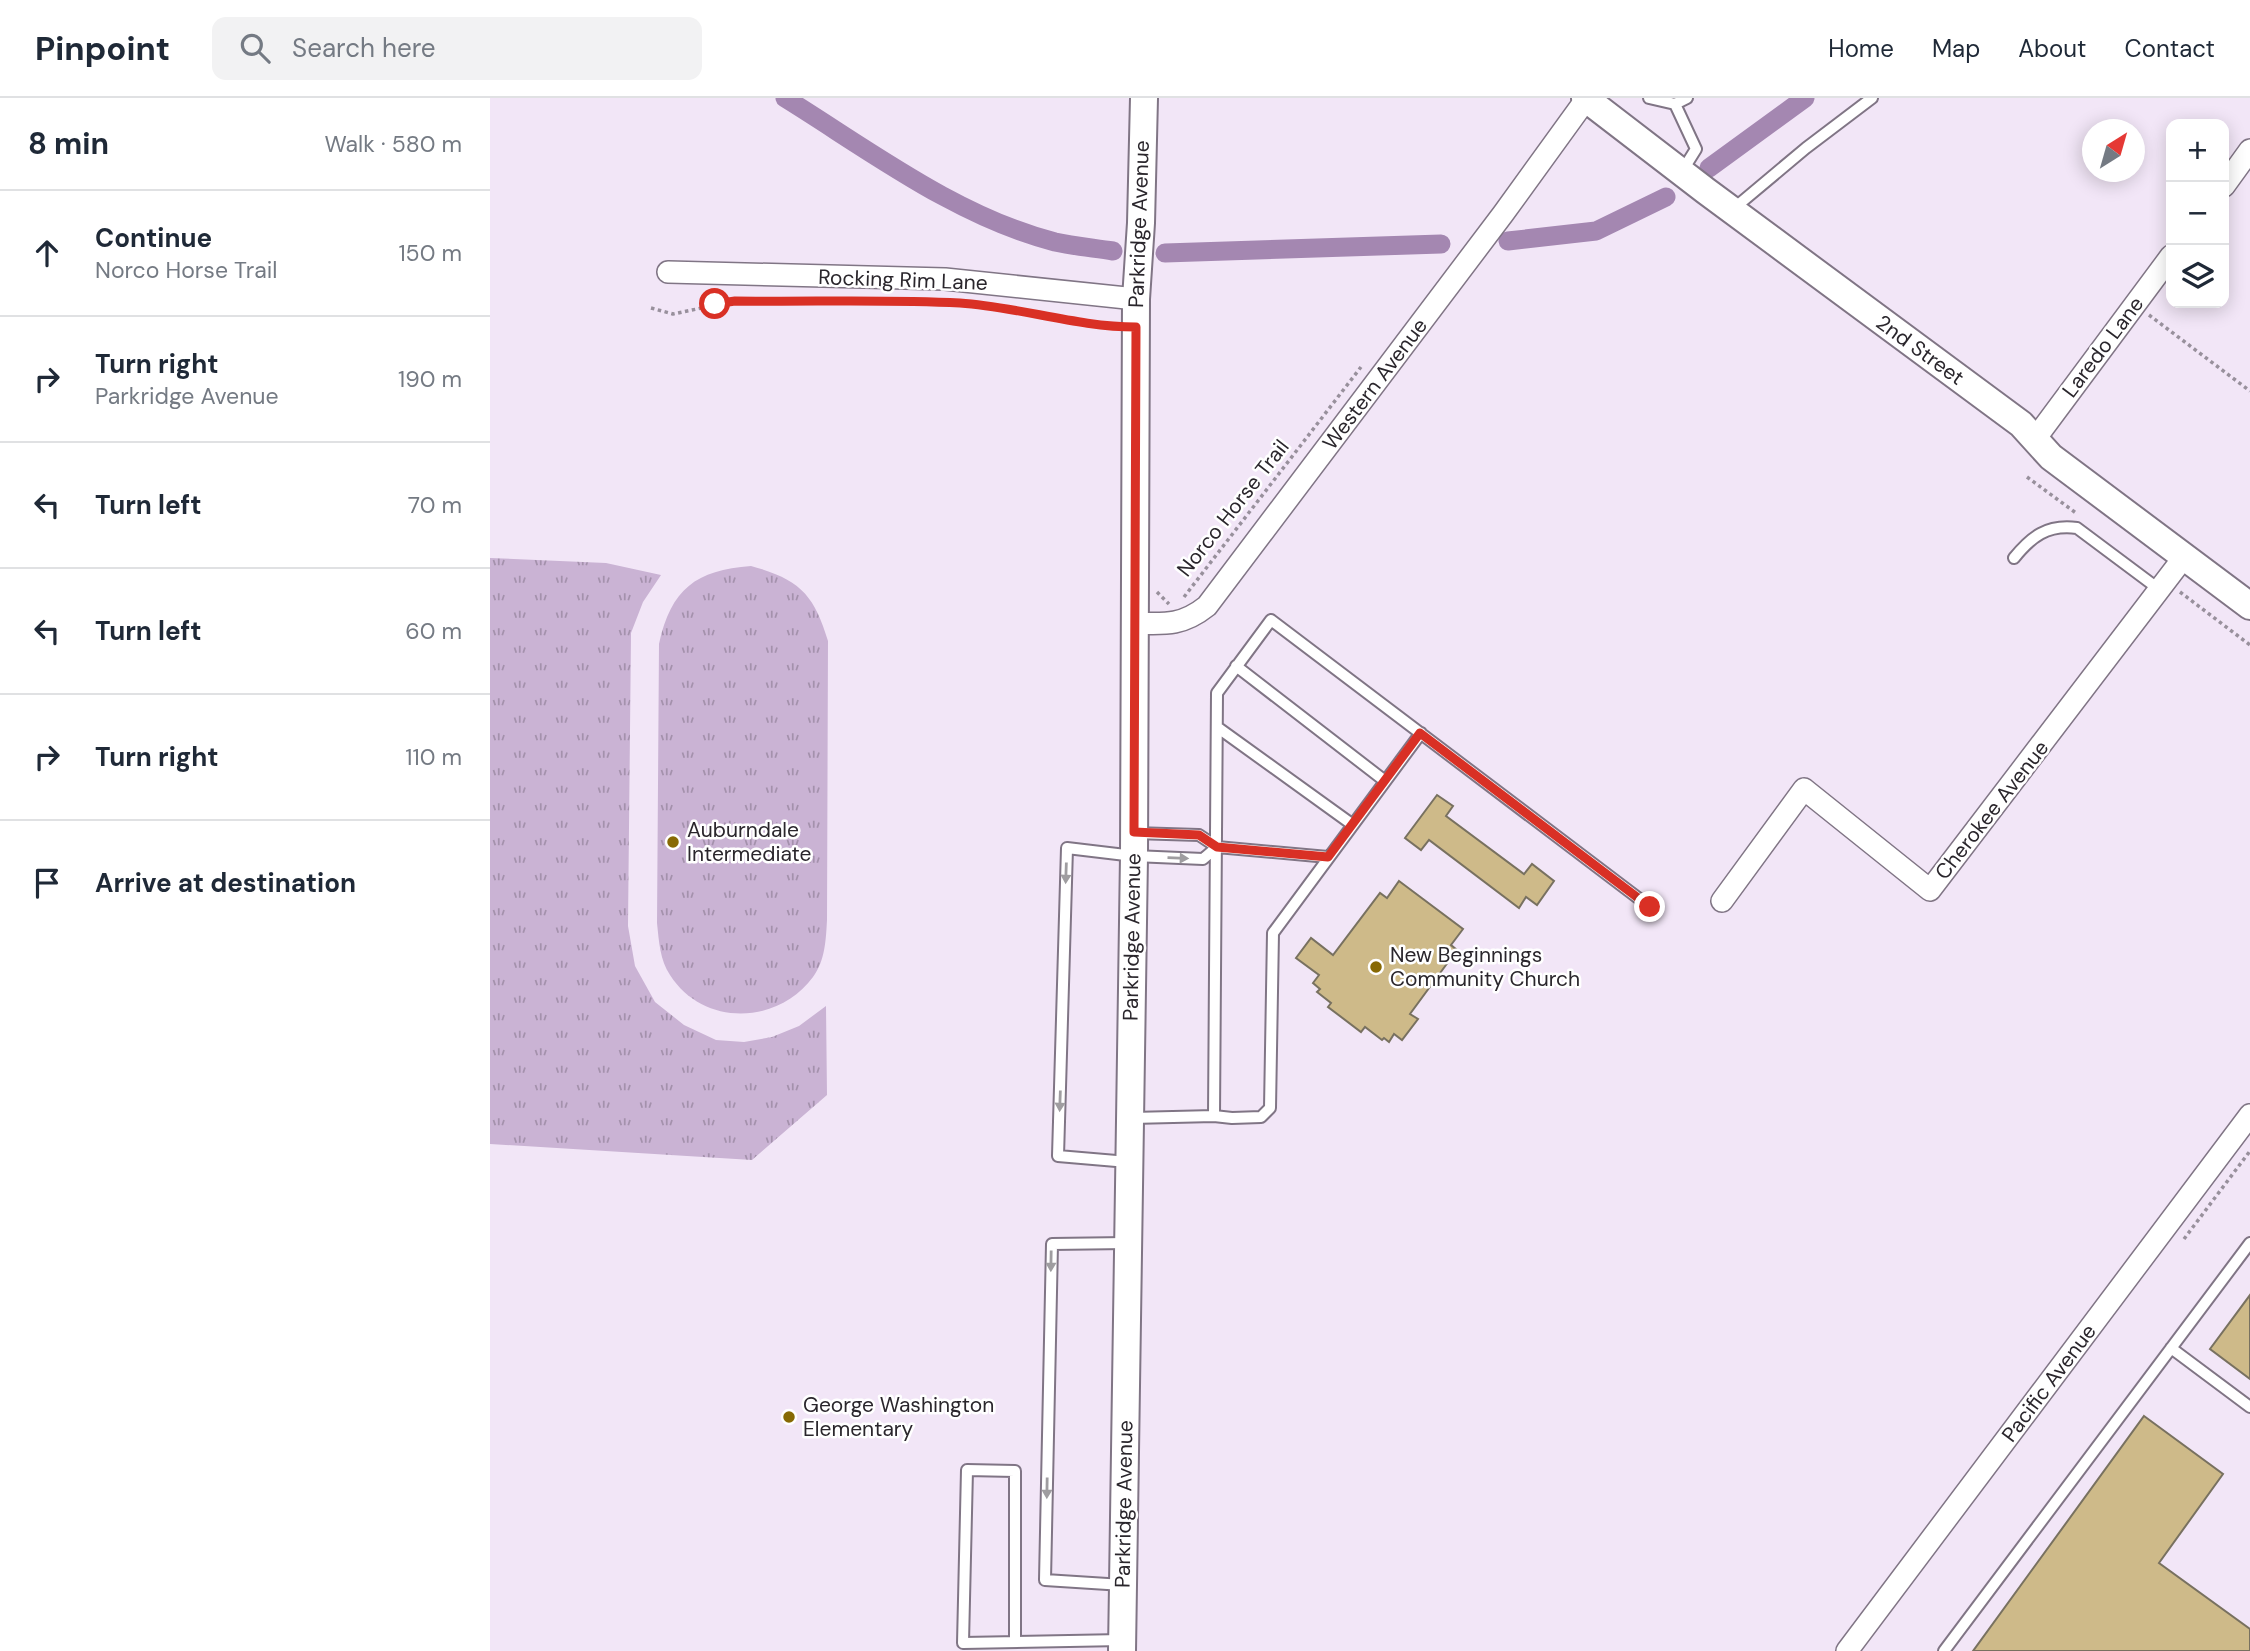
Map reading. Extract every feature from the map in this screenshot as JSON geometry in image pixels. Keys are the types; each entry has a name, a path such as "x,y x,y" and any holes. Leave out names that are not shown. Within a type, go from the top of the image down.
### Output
{"street":[{"name":"Parkridge Avenue","path":"1122,1645 1134,844 1136,299 1144,98"},
{"name":"2nd Street","path":"1586,98 1676,169 2021,424 2051,457 2250,606"},
{"name":"Western Avenue","path":"1134,623 1164,624 1192,618 1207,606 1466,264 1586,98"},
{"path":"2227,182 2250,150"},
{"name":"Laredo Lane","path":"2035,439 2166,263"},
{"name":"Rocking Rim Lane","path":"668,272 945,279 1136,299"},
{"name":"Cherokee Avenue","path":"1722,901 1804,789 1930,890 2185,557"},
{"name":"Pacific Avenue","path":"1847,1651 2250,1115"}],"lane":[{"path":"1649,98 1675,104 1687,98"},
{"path":"1732,210 1806,148 1872,98"},
{"path":"1675,104 1696,149 1676,169"},
{"path":"2014,558 2030,538 2061,526 2077,528 2160,590"},
{"path":"1214,1116 1217,693 1271,620 1650,907"},
{"path":"1236,666 1385,780"},
{"path":"1217,727 1353,825"},
{"path":"1129,1118 1261,1117 1270,1108 1273,933 1420,733"},
{"path":"1128,1162 1058,1156 1067,849 1199,835 1217,847 1328,857"},
{"path":"1134,844 1203,859 1217,847"},
{"path":"1123,1585 1045,1580 1052,1244 1127,1243"},
{"path":"1944,1651 2250,1243"},
{"path":"2171,1348 2250,1407"},
{"path":"1015,1642 1015,1471 967,1470 963,1643 1122,1645"}],"path":[{"path":"651,308 673,314 735,301 960,303 1108,327 1136,327"},
{"path":"2152,303 2149,316 2250,391"},
{"name":"Norco Horse Trail","path":"1154,589 1169,604 1178,603 1185,596 1362,365"}],"green space":[{"path":"490,558 606,563 661,575 643,602 631,633 628,926 635,966 655,1002 684,1025 716,1040 744,1042 772,1037 799,1026 826,1006 827,1095 752,1160 490,1144"},
{"path":"751,566 781,577 802,591 817,611 828,641 827,920 822,957 813,977 798,993 781,1004 741,1014 701,1004 684,992 670,975 660,950 657,923 659,644 671,609 689,586 715,572"}],"building":[{"name":"New Beginnings Community Church","path":"1437,795 1453,806 1446,816 1524,874 1532,864 1554,881 1537,905 1526,897 1519,908 1429,840 1421,850 1405,838"},
{"name":"New Beginnings Community Church","path":"1399,881 1463,929 1451,945 1457,950 1410,1014 1418,1019 1402,1040 1394,1034 1389,1042 1365,1027 1361,1032 1328,1007 1331,1003 1317,992 1320,989 1313,983 1319,975 1296,958 1311,938 1333,955 1380,893 1387,898"},
{"path":"2250,1295 2250,1379 2210,1349"},
{"path":"2144,1416 2223,1474 2159,1563 2250,1629 2250,1651 1973,1651"}],"waterway":[{"path":"785,98 915,180 983,216 1055,242 1113,251"},
{"path":"1709,168 1805,98"},
{"path":"1508,241 1596,231 1666,197"},
{"path":"1165,253 1441,244"}],"place":[{"name":"Auburndale Intermediate","path":"673,842"},
{"name":"New Beginnings Community Church","path":"1376,967"},
{"name":"George Washington Elementary","path":"789,1417"}],"route":[{"path":"715,304 735,301 960,303 1108,327 1136,327 1134,832 1199,835 1217,847 1328,857 1420,733 1650,907"}]}
